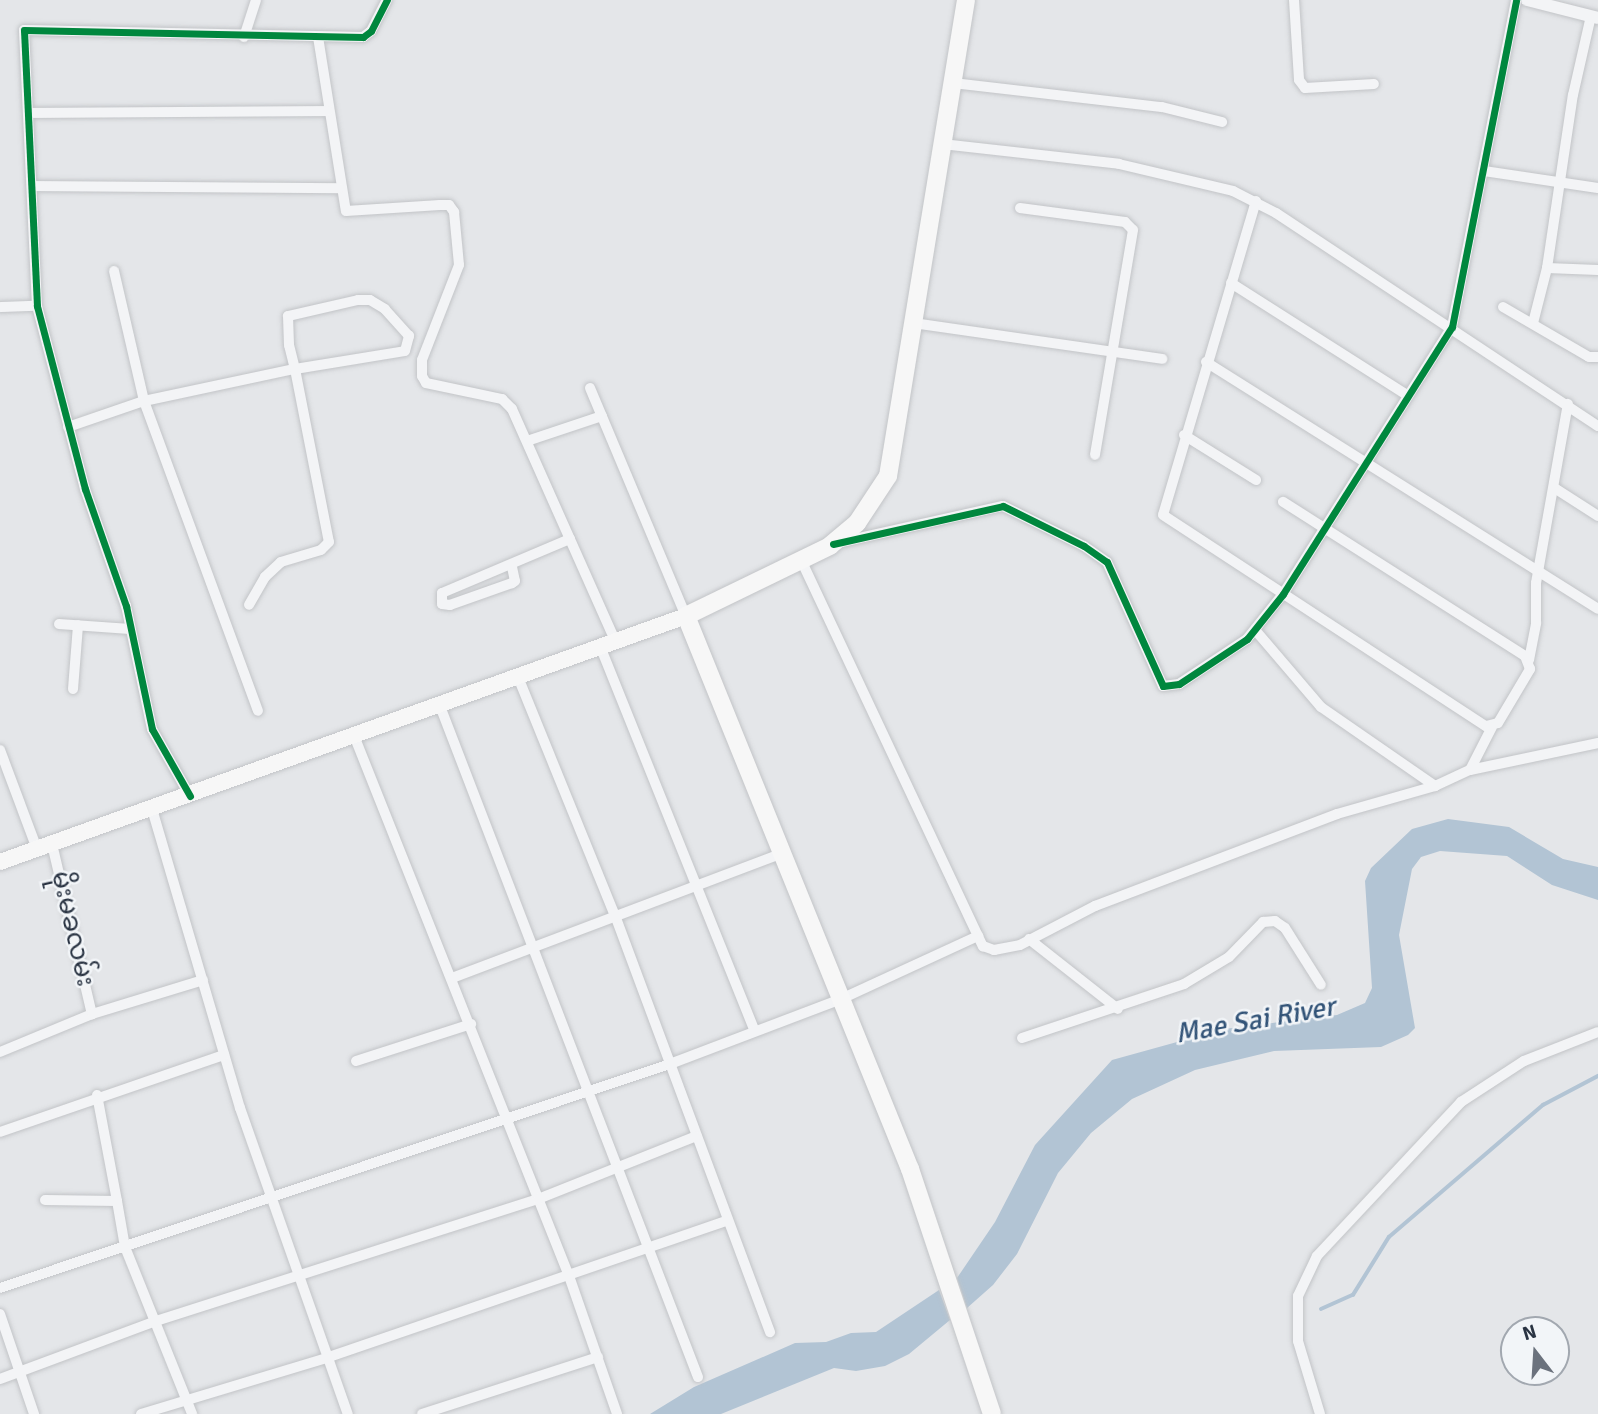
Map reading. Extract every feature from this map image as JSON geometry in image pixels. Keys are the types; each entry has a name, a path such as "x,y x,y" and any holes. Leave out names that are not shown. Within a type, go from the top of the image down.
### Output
{"highway":[{"path":"966,0 888,477 863,516 833,544 802,562 686,616 841,999 934,1241 991,1409"}],"main road":[{"path":"0,862 355,738 686,616"}],"street":[{"path":"244,37 256,0"},
{"path":"190,796 152,729 130,629 68,427 37,306 24,30 244,37 363,37 386,0"},
{"path":"1294,0 1299,80 1305,88 1374,84"},
{"path":"833,544 1003,506 1084,546 1107,562 1163,686 1169,687 1256,631 1283,594 1322,527 1452,327 1516,0"},
{"path":"1527,0 1595,17 1573,95 1547,268 1533,323"},
{"path":"318,37 339,188 346,211 449,205 454,212 459,264 422,360 422,376"},
{"path":"953,83 1162,107 1222,122"},
{"path":"30,113 328,111"},
{"path":"942,144 1119,164 1212,185 1256,201 1452,327 1598,426"},
{"path":"1484,171 1598,188"},
{"path":"32,186 339,188"},
{"path":"1256,201 1184,435 1163,515 1492,727"},
{"path":"1020,208 1125,222 1133,230 1095,455"},
{"path":"1547,268 1598,270"},
{"path":"114,271 144,401 258,711"},
{"path":"1231,283 1407,395"},
{"path":"249,605 265,577 281,562 321,550 330,542 285,323 288,316 358,300 379,303 409,336 409,344 426,383 502,399 512,409 570,539 696,887 755,1031"},
{"path":"0,307 37,306"},
{"path":"1503,307 1589,357 1598,358"},
{"path":"913,323 1162,359"},
{"path":"68,427 144,401 295,369 399,353 409,344"},
{"path":"1206,362 1598,609"},
{"path":"590,388 686,616"},
{"path":"1470,770 1492,727 1531,669 1529,660 1536,623 1539,573 1556,489 1568,404"},
{"path":"527,441 602,416"},
{"path":"1184,435 1255,480"},
{"path":"1556,489 1598,516"},
{"path":"1283,502 1529,660"},
{"path":"512,567 515,581 512,583 450,605 442,604 442,593 512,567 570,539"},
{"path":"802,562 978,936 983,946 994,950 1029,939 1096,906 1336,814 1435,786 1470,770 1598,743"},
{"path":"59,624 130,629"},
{"path":"73,689 78,625"},
{"path":"1256,631 1321,707 1435,786"},
{"path":"518,677 616,918 770,1332"},
{"path":"440,706 592,1091 698,1377"},
{"path":"355,738 508,1118 569,1276 617,1414"},
{"name":"မိုးမခလမ်း","path":"0,750 44,847 92,1014"},
{"path":"152,810 224,1055 326,1358 348,1414"},
{"path":"452,978 781,854"},
{"path":"1022,1038 1118,1009 1184,984 1229,957 1254,928 1275,921 1285,928 1321,985"},
{"path":"0,1288 670,1064 841,999 978,936"},
{"path":"1029,939 1118,1009"},
{"path":"0,1052 92,1014 203,980"},
{"path":"356,1061 471,1024"},
{"path":"1320,1414 1298,1341 1298,1296 1317,1256 1461,1102 1524,1061 1598,1032"},
{"path":"0,1132 97,1096 224,1055"},
{"path":"97,1096 125,1247 192,1414"},
{"path":"0,1379 156,1321 299,1278 538,1199 696,1136"},
{"path":"45,1200 117,1201"},
{"path":"141,1414 326,1358 728,1220"},
{"path":"0,1314 34,1414"},
{"path":"422,1414 598,1357"}],"water":[{"path":"1448,819 1509,827 1563,859 1598,867 1598,900 1552,885 1507,856 1440,851 1421,857 1412,869 1399,935 1415,1028 1408,1035 1381,1047 1274,1051 1195,1070 1132,1099 1091,1133 1058,1173 1017,1254 993,1285 967,1308 957,1278 995,1222 1035,1145 1112,1060 1224,1029 1337,1015 1365,1003 1372,988 1365,881 1371,868 1412,829"},
{"path":"939,1290 950,1320 909,1354 885,1366 856,1371 834,1368 721,1414 650,1414 694,1387 795,1343 826,1342 851,1333 876,1332"}],"waterway":[{"path":"1321,1309 1353,1295 1389,1237 1543,1105 1598,1076"}],"cycle path":[{"path":"190,796 152,729 126,606 85,489 37,306 24,30 363,37 371,31 387,0"},
{"path":"833,544 1003,506 1084,546 1107,562 1163,686 1179,684 1247,639 1283,594 1452,327 1516,0"}],"water label":[{"name":"Mae Sai River","path":"1255,1020"}]}
